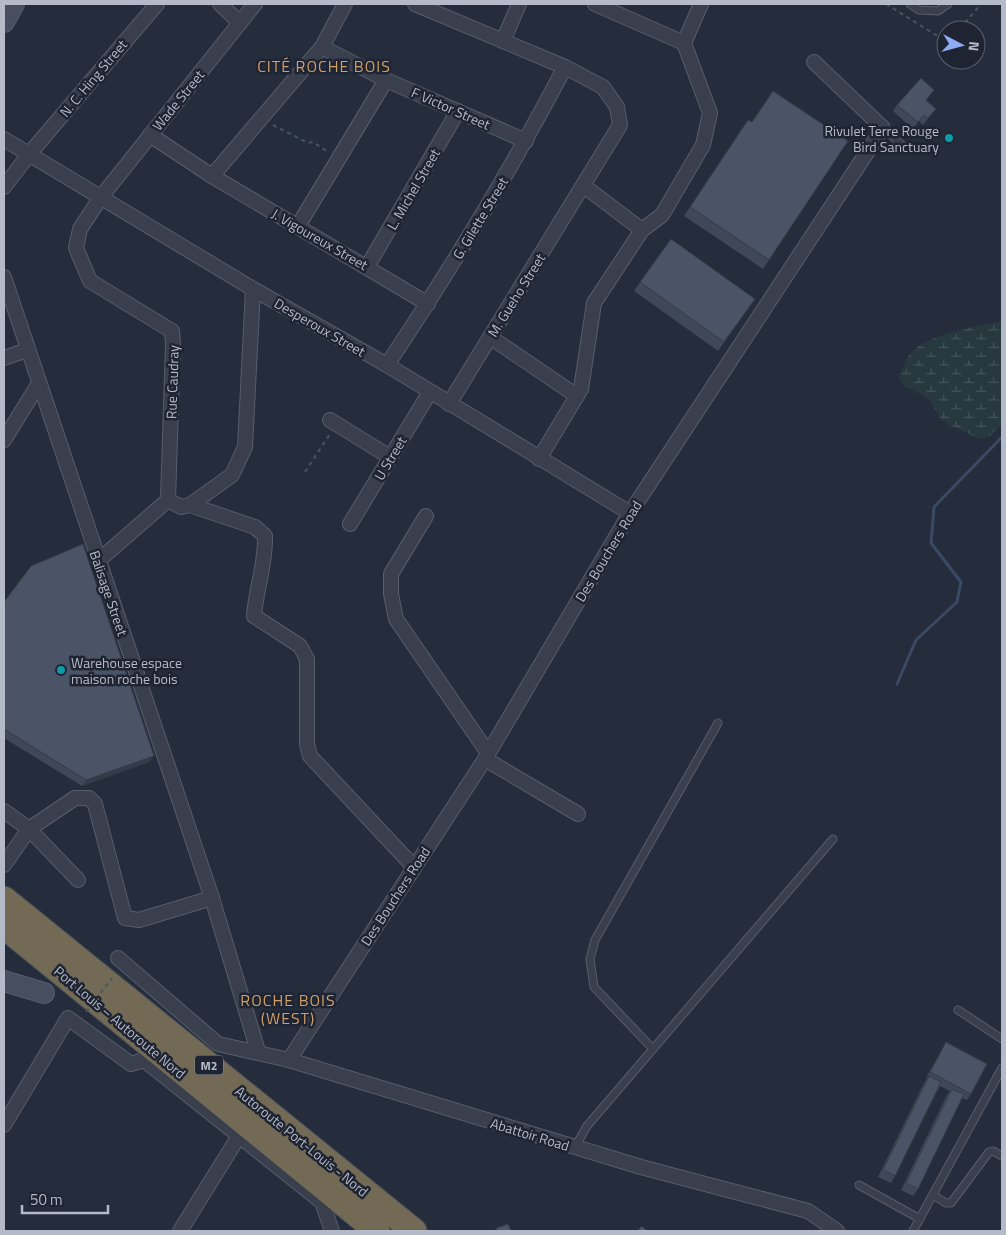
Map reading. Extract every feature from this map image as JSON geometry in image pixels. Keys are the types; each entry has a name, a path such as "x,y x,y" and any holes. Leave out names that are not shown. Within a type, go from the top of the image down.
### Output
{"highway":[{"name":"Autoroute Port-Louis - Nord","path":"4,899 414,1231"},
{"name":"Port Louis – Autoroute Nord","path":"4,926 376,1231"}],"street":[{"path":"4,22 14,4"},
{"name":"N. C. Hing Street","path":"30,153 157,4"},
{"path":"220,4 240,23"},
{"name":"Wade Street","path":"101,197 255,4"},
{"path":"212,176 322,47 345,4"},
{"path":"414,4 565,67"},
{"path":"503,41 519,4"},
{"path":"595,4 684,43"},
{"path":"539,459 581,389 594,303 642,230 662,216 703,145 710,113 684,43 701,4"},
{"name":"F Victor Street","path":"322,47 386,80 526,141"},
{"path":"814,62 883,128"},
{"name":"M. Gueho Street","path":"449,404 620,125 617,107 602,87 565,67"},
{"name":"G. Gilette Street","path":"387,365 428,304 526,141 565,67"},
{"path":"298,226 386,80"},
{"name":"L. Michel Street","path":"367,267 458,111"},
{"name":"Des Bouchers Road","path":"289,1060 486,756 630,513 883,128"},
{"name":"J. Vigoureux Street","path":"150,135 212,176 428,304"},
{"name":"Desperoux Street","path":"5,139 253,289 387,365 630,513"},
{"path":"4,187 30,153"},
{"path":"584,186 642,230"},
{"name":"Rue Caudray","path":"101,197 80,229 76,248 90,281 172,331 168,500"},
{"name":"Balisage Street","path":"4,278 38,385 212,898 258,1051"},
{"path":"98,561 168,500 181,507 190,505 232,475 241,459 245,446 253,289"},
{"path":"490,337 577,396"},
{"path":"4,358 27,350"},
{"path":"4,440 38,385"},
{"name":"U Street","path":"350,524 430,392"},
{"path":"334,422 390,457"},
{"path":"190,505 254,527 265,536 266,554 256,596 254,616 300,646 307,659 307,744 310,756 414,867"},
{"path":"426,516 391,574 391,594 396,619 486,756 578,814"},
{"path":"4,865 29,829 75,798 89,798 95,804 125,918 139,920 212,898"},
{"path":"4,811 29,829 78,880"},
{"name":"Abattoir Road","path":"118,958 218,1044 258,1051 575,1148 808,1211 837,1231"},
{"path":"4,981 44,993"},
{"path":"5,1121 68,1018 131,1064 144,1060 322,1202 332,1231"},
{"path":"180,1231 238,1136"}],"lane":[{"path":"910,4 919,10 938,12 948,4"},
{"path":"883,128 901,144"},
{"path":"652,1048 594,987 590,959 595,940 718,723"},
{"path":"575,1148 587,1126 832,839"},
{"path":"958,1010 1002,1038"},
{"path":"913,1231 1002,1068"},
{"path":"933,1195 946,1203 951,1203 989,1152 993,1151 1002,1156"},
{"path":"859,1185 920,1219"}],"path":[{"path":"886,4 936,35"},
{"path":"967,20 981,4"},
{"path":"261,119 308,144 313,142 339,158"},
{"path":"304,472 334,422"},
{"path":"86,1012 112,978"}],"green space":[{"path":"1002,321 1002,424 990,436 979,439 942,421 931,402 923,395 904,386 899,377 909,356 922,344 944,334"}],"building":[{"path":"921,78 934,90 926,100 936,109 928,118 924,115 918,122 897,105"},
{"path":"773,91 848,141 769,260 690,207 748,120 752,122"},
{"path":"671,239 755,299 724,342 640,282"},
{"name":"Warehouse espace maison roche bois","path":"83,544 154,756 86,780 4,729 4,602 31,566"},
{"path":"946,1042 987,1064 971,1094 930,1072"},
{"path":"929,1076 941,1082 895,1176 883,1170"},
{"path":"952,1089 964,1094 918,1189 906,1183"},
{"path":"508,1224 511,1231 497,1231 496,1228"},
{"path":"642,1226 647,1231 637,1231"}],"waterway":[{"path":"897,684 916,640 957,602 961,582 931,543 934,507 1002,437"}],"place":[{"name":"Rivulet Terre Rouge Bird Sanctuary","path":"949,138"},
{"name":"Warehouse espace maison roche bois","path":"61,670"}],"district":[{"name":"CITÉ ROCHE BOIS","path":"324,66"},
{"name":"ROCHE BOIS (WEST)","path":"288,1009"}]}
